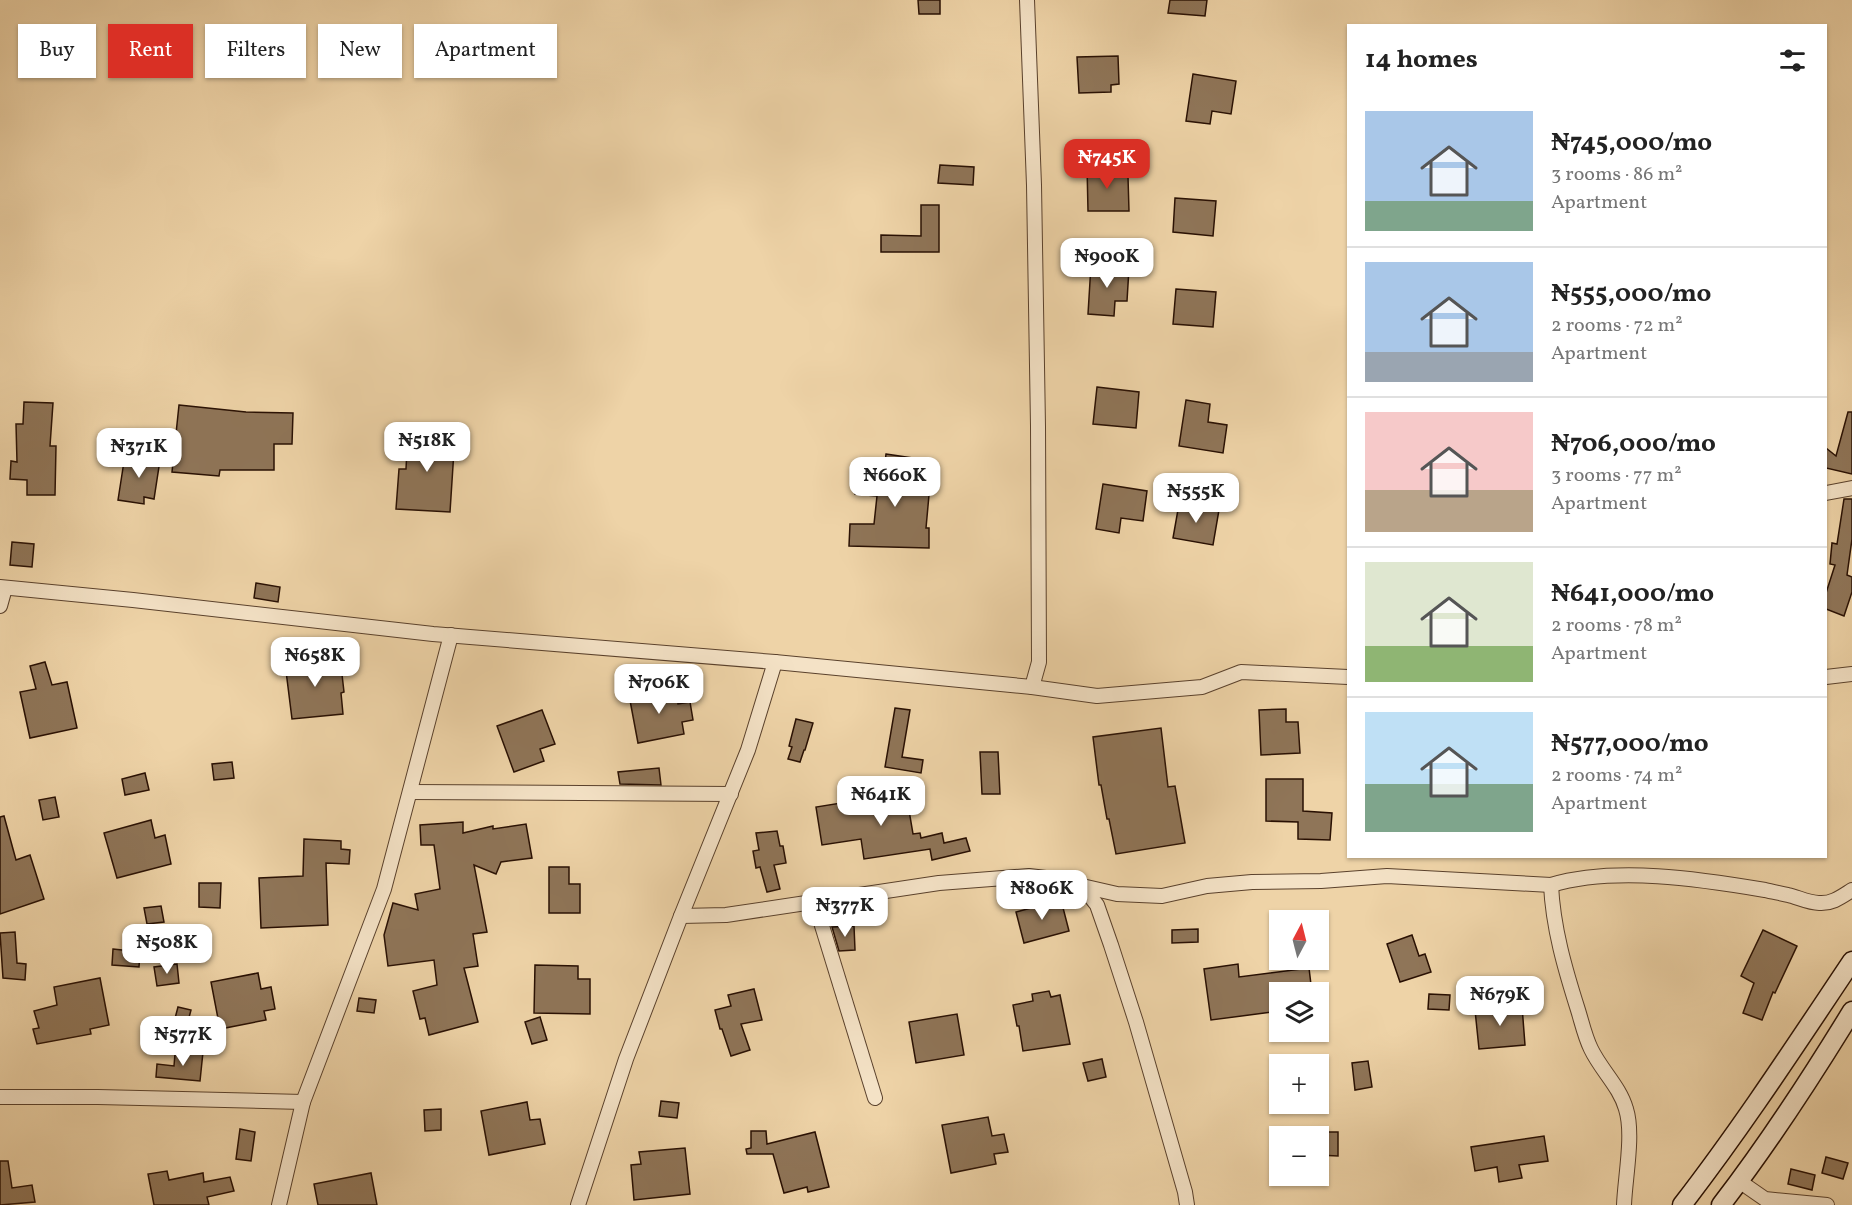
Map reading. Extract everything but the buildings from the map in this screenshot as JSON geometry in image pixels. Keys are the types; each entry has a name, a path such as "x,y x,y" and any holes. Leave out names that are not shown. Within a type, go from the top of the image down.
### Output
{"main road":[{"path":"1682,1205 1725,1149 1852,961"},
{"path":"1721,1205 1814,1072 1852,1011"}],"street":[{"path":"1027,0 1034,185 1040,662 1032,687"},
{"path":"1827,493 1852,488"},
{"path":"0,606 3,588 145,601 451,635 775,662 1032,687 1097,696 1202,687 1241,672 1347,677"},
{"path":"279,1205 303,1102 384,889 451,635"},
{"path":"578,1205 626,1059 748,750 775,662"},
{"path":"1827,677 1852,674"},
{"path":"410,792 731,794"},
{"path":"681,916 726,915 939,883 1029,876 1054,879 1118,894 1162,896 1207,886 1387,876 1551,885 1573,878 1639,875 1753,888 1818,903 1836,901 1852,890"},
{"path":"1551,885 1552,911 1568,978 1589,1045 1626,1109 1629,1130 1624,1205"},
{"path":"1082,886 1097,905 1114,956 1164,1116 1187,1205"},
{"path":"815,903 875,1098"},
{"path":"0,1097 303,1102"},
{"path":"1739,1181 1763,1202 1827,1205"}]}
